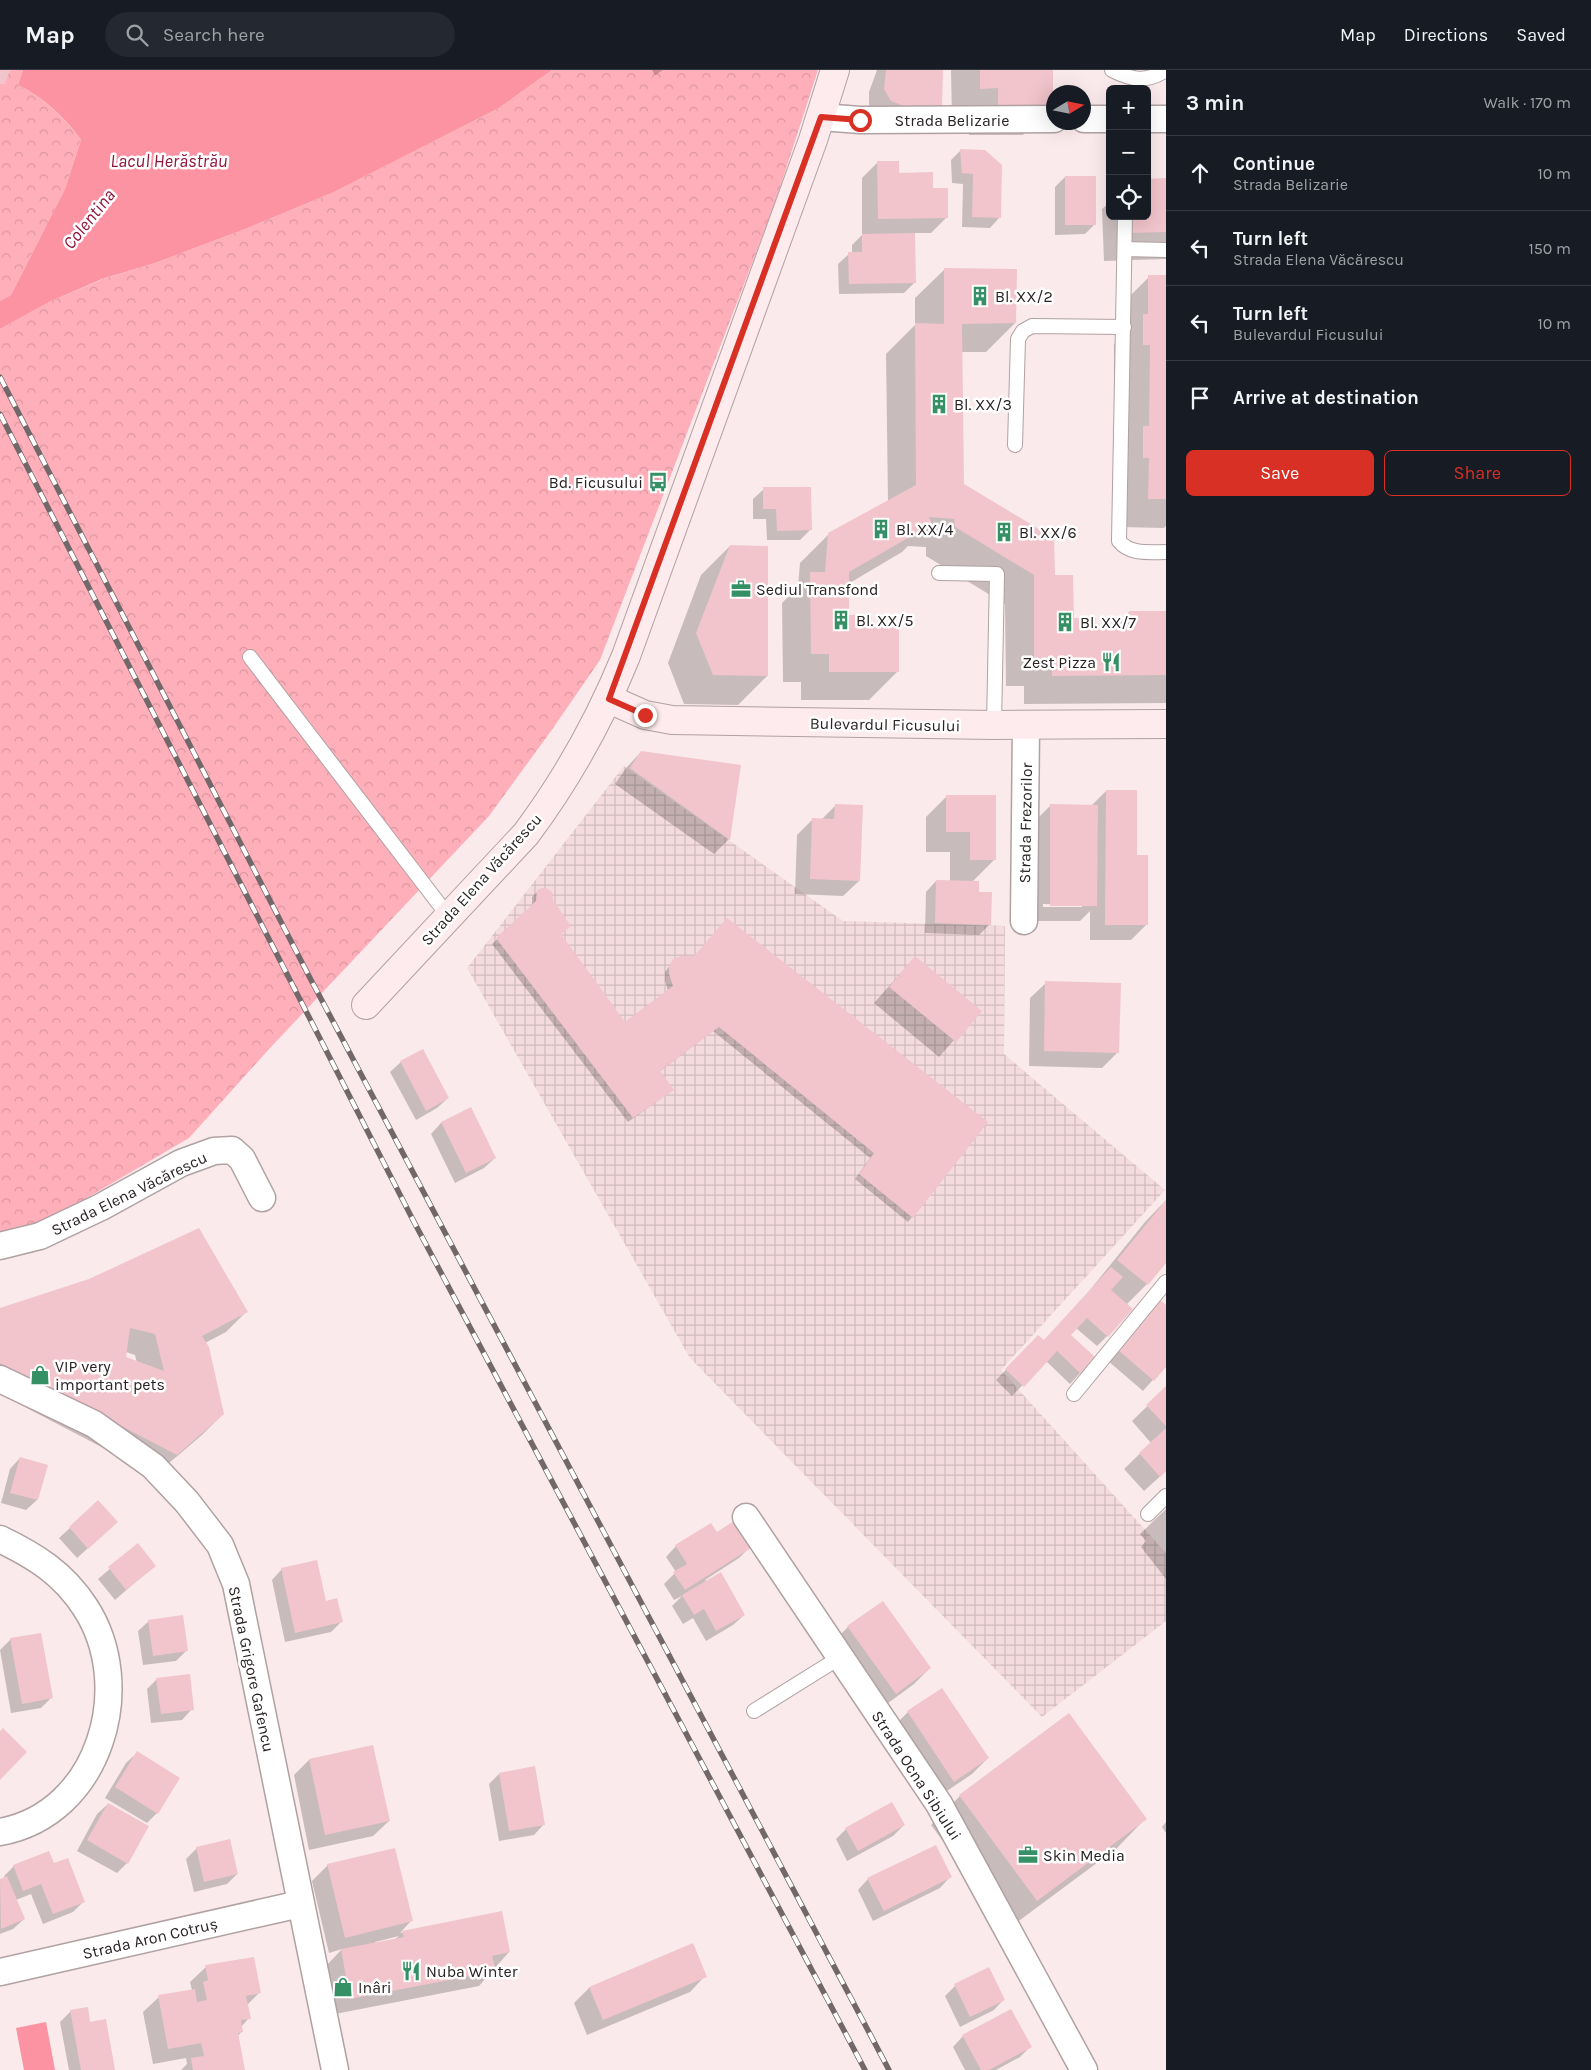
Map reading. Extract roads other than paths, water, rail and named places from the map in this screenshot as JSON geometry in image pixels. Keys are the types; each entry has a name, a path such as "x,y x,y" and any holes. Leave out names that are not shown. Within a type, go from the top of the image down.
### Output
{"street":[{"name":"Strada Elena Văcărescu","path":"366,1005 526,834 593,731 609,699 821,117 835,70"},
{"name":"Strada Belizarie","path":"821,117 860,120 1046,119"},
{"path":"1091,119 1106,119"},
{"path":"1151,119 1166,119"},
{"name":"Bulevardul Ficusului","path":"609,699 645,715 672,720 994,726 1166,724"},
{"name":"Strada Frezorilor","path":"1024,921 1026,726"},
{"name":"Strada Elena Văcărescu","path":"0,1246 40,1236 101,1207 182,1163 214,1151 232,1150 242,1159 262,1198"},
{"name":"Strada Grigore Gafencu","path":"0,1379 94,1424 153,1466 187,1502 220,1545 236,1584 335,2070"},
{"name":"Strada Ocna Sibiului","path":"746,1517 839,1658 939,1804 1084,2070"},
{"path":"0,1539 31,1553 60,1574 86,1607 101,1639 108,1673 107,1710 100,1743 85,1776 64,1800 42,1817 15,1829 0,1832"},
{"name":"Strada Aron Cotruș","path":"0,1972 300,1904"}],"lane":[{"path":"1112,70 1127,83 1158,76 1166,70"},
{"path":"1125,220 1119,541 1124,547 1132,551 1166,552"},
{"path":"1124,249 1166,250"},
{"path":"1015,445 1018,339 1023,330 1032,326 1124,327"},
{"path":"939,573 997,574 994,726"},
{"path":"250,657 449,917"},
{"path":"1074,1394 1166,1282"},
{"path":"1148,1514 1166,1496"},
{"path":"754,1711 839,1658"}],"water":[{"name":"Lacul Herăstrău","path":"23,70 552,70 499,108 334,192 245,229 155,263 102,279 51,301 0,329 0,301 11,295 65,189 81,140 53,108 36,95 18,85"},
{"path":"46,2022 55,2070 24,2070 16,2028"}],"railway":[{"path":"0,377 310,978 889,2070"},
{"path":"0,414 413,1220 865,2070"}],"place":[{"name":"Bl. XX/2","path":"980,296"},
{"name":"Bl. XX/3","path":"939,404"},
{"name":"Bd. Ficusului","path":"658,482"},
{"name":"Bl. XX/4","path":"881,529"},
{"name":"Bl. XX/6","path":"1004,532"},
{"name":"Sediul Transfond","path":"741,589"},
{"name":"Bl. XX/5","path":"841,620"},
{"name":"Bl. XX/7","path":"1065,622"},
{"name":"Zest Pizza","path":"1111,662"},
{"name":"VIP very important pets","path":"40,1375"},
{"name":"Skin Media","path":"1028,1855"},
{"name":"Nuba Winter","path":"411,1971"},
{"name":"Inâri","path":"343,1987"}],"water label":[{"name":"Colentina","path":"89,219"}]}
